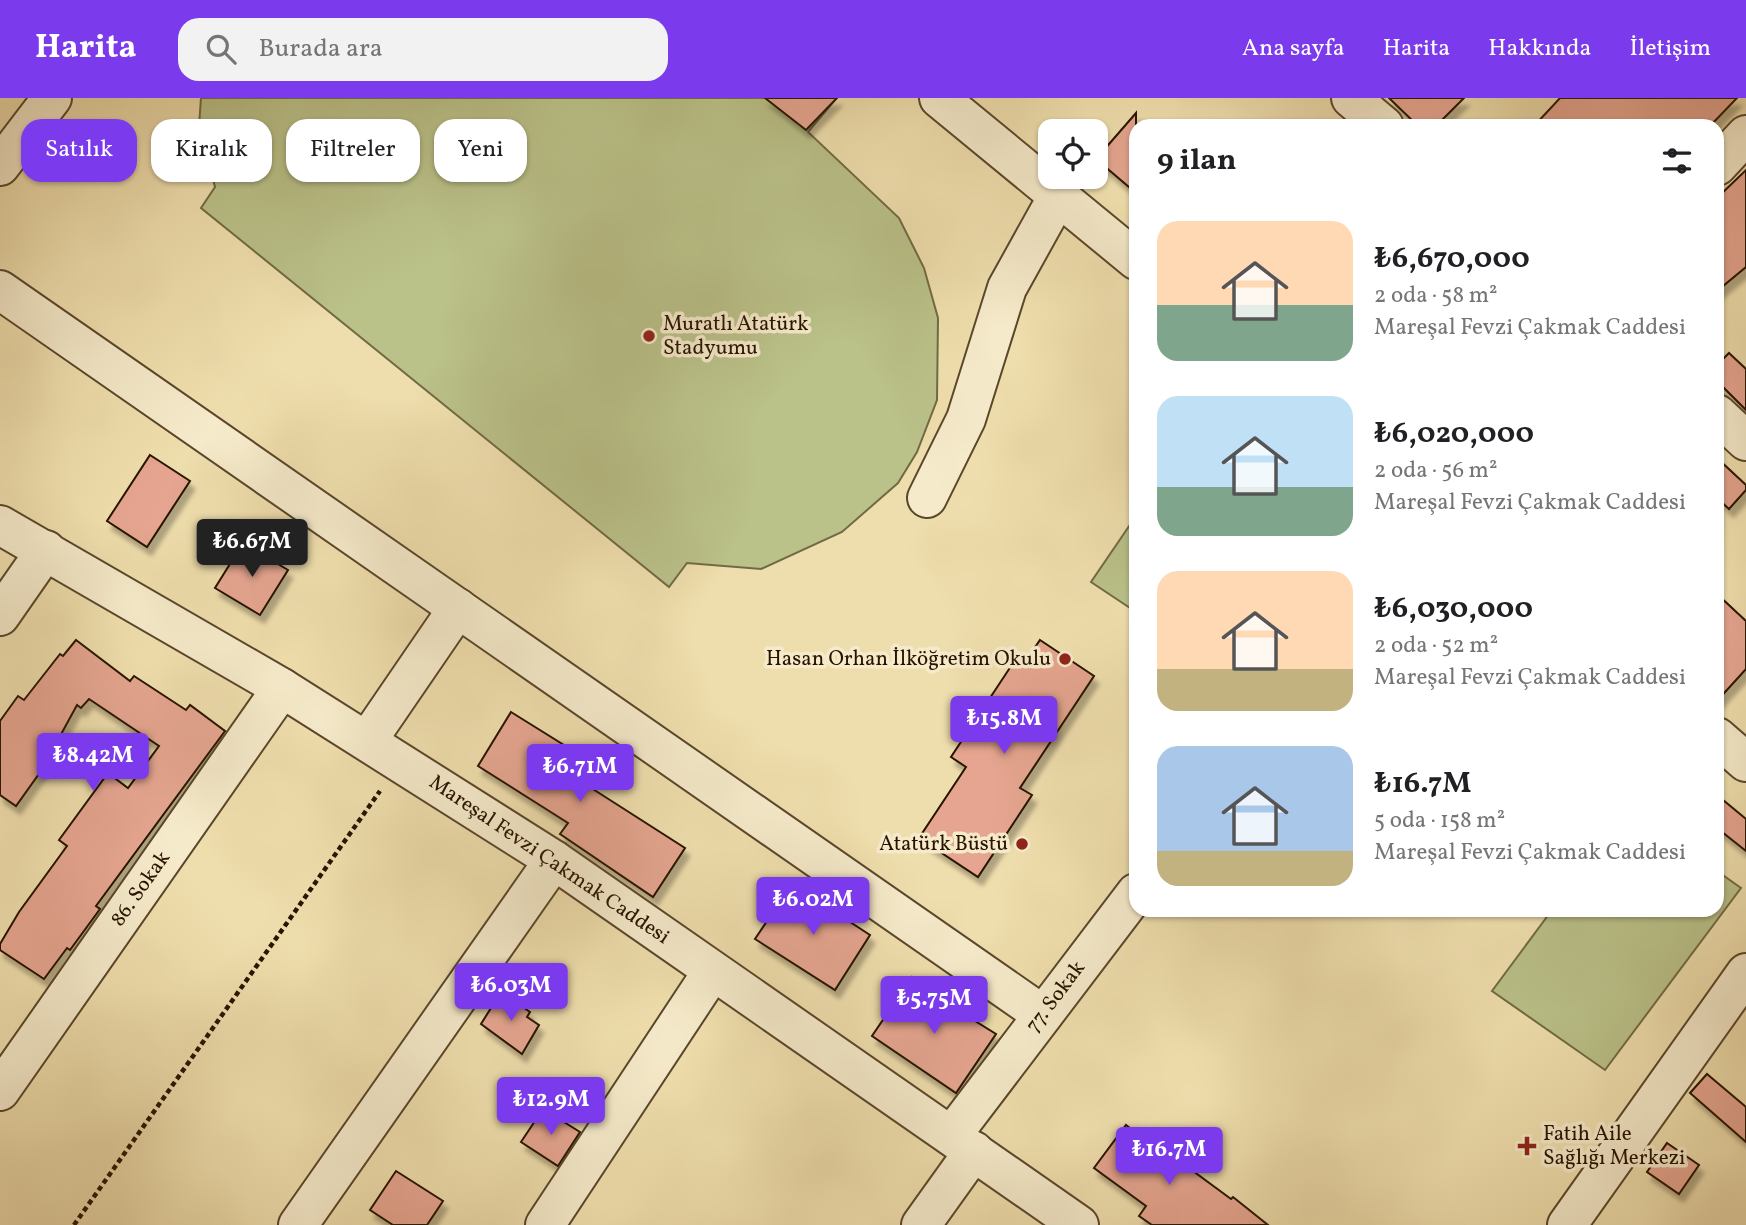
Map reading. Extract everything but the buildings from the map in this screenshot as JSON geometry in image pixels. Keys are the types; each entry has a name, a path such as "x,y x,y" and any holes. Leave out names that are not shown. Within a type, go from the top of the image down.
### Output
{"street":[{"path":"0,166 52,98"},
{"path":"939,98 1129,254"},
{"path":"1351,98 1376,119"},
{"path":"1724,159 1746,135"},
{"path":"927,498 966,419 1007,288 1058,196"},
{"path":"0,290 1043,1015"},
{"path":"1724,421 1746,441"},
{"name":"Mareşal Fevzi Çakmak Caddesi","path":"0,525 282,688 554,860 1079,1225"},
{"path":"0,616 46,550"},
{"path":"367,741 458,608"},
{"name":"86. Sokak","path":"0,1091 282,688"},
{"path":"1724,743 1746,762"},
{"path":"298,1225 554,860"},
{"name":"77. Sokak","path":"921,1225 963,1143 1043,1015 1129,902"},
{"path":"545,1225 712,972"},
{"path":"1567,1225 1746,973"}],"path":[{"path":"74,1225 401,761"}],"green space":[{"name":"Muratlı Atatürk Stadyumu","path":"201,98 833,98 835,100 808,132 899,218 924,268 938,318 937,400 917,452 898,483 842,532 761,569 687,563 669,587 201,208 215,187 214,182 272,182 272,119 200,119"},
{"path":"1129,526 1129,607 1091,582"},
{"path":"1724,876 1741,888 1724,911"},
{"path":"1547,917 1719,917 1605,1070 1492,991"}],"place":[{"name":"Muratlı Atatürk Stadyumu","path":"649,336"},
{"name":"Hasan Orhan İlköğretim Okulu","path":"1065,659"},
{"name":"Atatürk Büstü","path":"1022,844"},
{"name":"Fatih Aile Sağlığı Merkezi","path":"1527,1146"}]}
